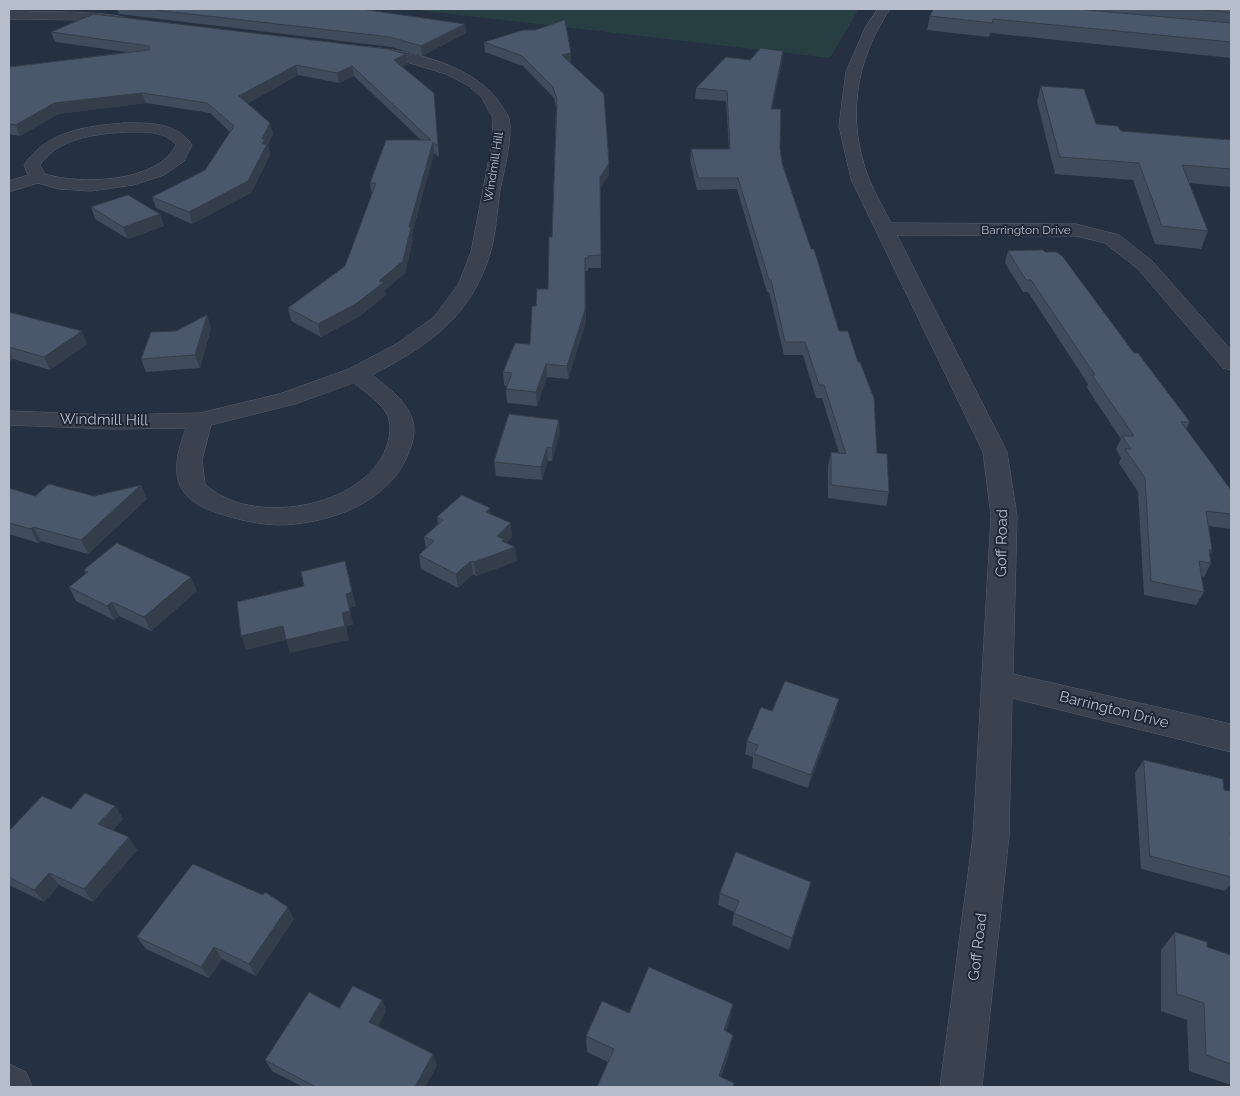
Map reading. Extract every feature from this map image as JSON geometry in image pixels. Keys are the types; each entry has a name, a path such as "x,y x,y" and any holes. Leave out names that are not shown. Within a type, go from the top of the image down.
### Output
{"street":[{"name":"Goff Road","path":"884,9 870,28 853,72 847,126 860,179 995,452 1004,516 991,836 961,1087"},
{"path":"9,15 84,16 143,23"},
{"name":"Windmill Hill","path":"9,418 114,422 200,420 287,399 357,374 406,348 441,321 468,286 481,252 500,143 501,118 488,96 474,83 451,71 391,53 352,49"},
{"path":"9,187 38,177 59,184 91,186 127,181 158,171 178,158 184,145 176,135 155,128 126,127 93,131 63,140 41,152 32,165 38,177"},
{"name":"Barrington Drive","path":"886,229 1076,230 1112,239 1145,265 1231,363"},
{"path":"200,420 189,466 193,485 208,500 242,512 280,516 327,509 354,498 382,478 398,453 402,428 398,411 357,374"},
{"name":"Barrington Drive","path":"996,682 1231,738"}],"green space":[{"path":"408,9 859,9 830,58"}],"building":[{"path":"147,9 361,9 465,24 421,46 390,37"},
{"path":"934,9 1077,9 1231,23 1231,42 993,19 992,23 930,16"},
{"path":"1195,9 1231,9 1231,12"},
{"path":"94,14 388,49 406,54 394,60 434,93 438,146 433,142 409,227 411,227 403,261 379,281 384,282 357,303 318,324 288,308 345,266 376,183 370,183 386,140 431,140 352,66 337,73 296,65 239,96 270,123 262,139 265,139 262,144 267,144 248,181 189,212 152,197 205,170 234,126 207,103 142,93 54,103 16,125 9,124 9,67 149,50 149,46 51,32"},
{"path":"565,20 571,53 562,55 604,94 609,163 600,177 601,255 585,258 585,310 567,366 546,364 536,392 506,389 512,373 503,372 515,343 530,344 532,306 536,306 537,289 548,289 549,237 552,237 557,99 553,87 522,56 484,42 523,30 535,30"},
{"path":"761,48 783,51 771,109 781,109 780,148 782,163 811,249 814,249 839,331 848,331 858,362 860,362 874,398 877,453 887,454 889,492 831,485 831,452 846,454 824,385 819,385 805,342 785,342 771,280 769,280 738,178 698,178 691,149 730,149 727,91 696,88 726,57 750,60"},
{"path":"1041,86 1084,89 1096,124 1118,126 1121,131 1231,140 1231,169 1182,165 1208,231 1162,226 1139,163 1060,157"},
{"path":"128,195 160,214 123,227 91,207"},
{"path":"1043,250 1045,252 1057,252 1063,257 1134,353 1138,353 1190,422 1181,422 1231,490 1231,514 1206,511 1212,550 1209,550 1211,563 1199,561 1204,592 1151,581 1145,478 1125,449 1131,449 1122,436 1134,436 1031,280 1026,280 1008,251"},
{"path":"9,312 82,331 44,357 9,347"},
{"path":"207,315 195,355 141,359 151,332 176,331"},
{"path":"509,414 559,420 552,448 547,447 541,467 494,462"},
{"path":"49,484 94,496 141,485 81,540 33,527 31,529 9,523 9,488 35,496"},
{"path":"462,495 490,508 486,512 511,523 497,536 504,539 502,541 515,547 474,562 471,561 456,574 419,555 434,541 424,537 443,520 437,517"},
{"path":"117,543 191,577 144,617 112,602 107,606 69,587 88,572 84,570"},
{"path":"345,561 352,592 346,594 350,611 342,613 345,626 286,640 283,626 241,636 237,602 304,586 301,572"},
{"path":"785,681 839,699 811,775 754,754 758,745 747,741 761,707 772,711"},
{"path":"1144,760 1223,779 1224,790 1231,791 1231,877 1150,856"},
{"path":"85,793 115,806 98,824 129,837 84,889 49,873 34,890 9,877 9,831 42,796 71,809"},
{"path":"736,852 811,882 792,938 734,913 739,901 720,893"},
{"path":"193,864 263,895 265,892 288,907 249,964 214,947 201,967 137,937"},
{"path":"1175,932 1207,942 1207,947 1231,955 1231,1064 1206,1055 1204,1003 1177,994"},
{"path":"649,967 733,1004 724,1030 733,1035 719,1076 734,1083 733,1087 597,1087 614,1049 586,1036 602,1001 629,1013"},
{"path":"353,986 382,1000 369,1022 433,1054 415,1087 316,1087 265,1060 309,992 339,1008"}]}
